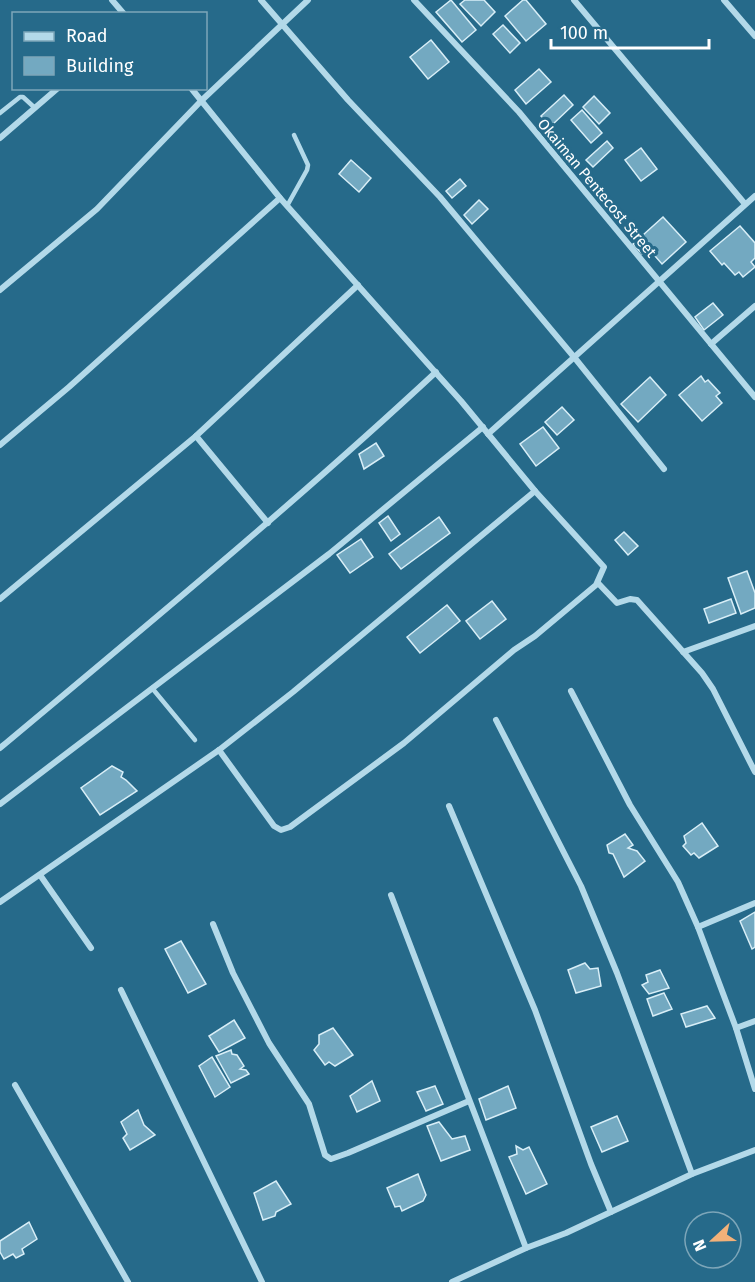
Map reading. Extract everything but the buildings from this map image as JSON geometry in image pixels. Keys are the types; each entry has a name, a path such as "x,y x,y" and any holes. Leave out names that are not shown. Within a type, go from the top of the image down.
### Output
{"street":[{"path":"112,0 122,12"},
{"path":"261,0 348,100 440,197 574,357 664,470"},
{"path":"0,290 97,209 201,101 308,0"},
{"name":"Okaiman Pentecost Street","path":"414,0 519,112 755,397"},
{"path":"574,0 745,204"},
{"path":"724,0 755,36"},
{"path":"3,136 56,90"},
{"path":"192,90 280,198 436,372 535,491 604,567 600,585 514,650 404,743 290,827 281,830 274,826 219,750"},
{"path":"488,434 755,196"},
{"path":"0,445 69,387 280,198"},
{"path":"0,599 196,436 358,285"},
{"path":"711,344 755,306"},
{"path":"0,748 268,523 358,445 436,372"},
{"path":"0,804 329,554 483,427"},
{"path":"196,436 268,523"},
{"path":"0,902 219,750 293,692 535,491"},
{"path":"600,585 617,603 630,599 637,600 683,652 713,689 755,772"},
{"path":"683,652 755,626"},
{"path":"571,691 626,797 678,882 698,927 736,1028 755,1089"},
{"path":"496,720 581,886 617,973 692,1174"},
{"path":"449,806 535,1010 591,1164 611,1212"},
{"path":"40,874 91,948"},
{"path":"391,896 526,1248"},
{"path":"698,927 755,903"},
{"path":"213,924 233,973 269,1043 309,1104 328,1157 331,1159 348,1153 469,1101"},
{"path":"121,990 262,1282"},
{"path":"736,1028 755,1021"},
{"path":"15,1085 128,1282"},
{"path":"452,1282 526,1248 566,1233 692,1174 755,1150"}],"lane":[{"path":"0,113 20,97 35,109"},
{"path":"0,127 3,136"},
{"path":"287,206 308,165 294,135"},
{"path":"152,688 195,740"}]}
